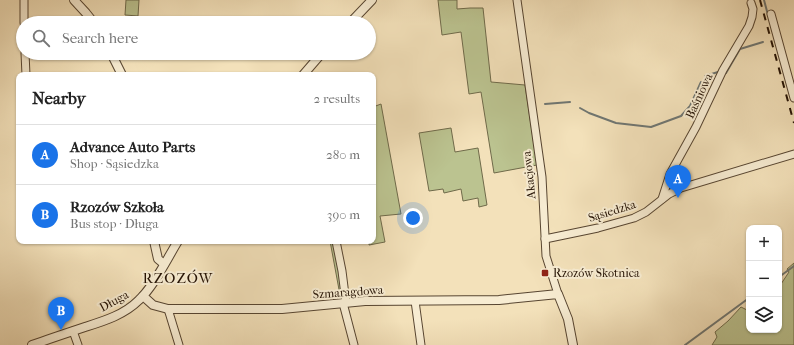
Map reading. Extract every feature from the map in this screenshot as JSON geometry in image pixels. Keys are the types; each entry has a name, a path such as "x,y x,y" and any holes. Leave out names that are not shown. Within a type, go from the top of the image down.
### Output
{"street":[{"path":"24,0 24,16"},
{"path":"74,0 88,16"},
{"path":"357,16 372,0"},
{"name":"Akacjowa","path":"517,0 542,177 546,256 568,319 573,345"},
{"name":"Baśniowa","path":"662,199 670,174 696,127 723,70 749,26 753,9 751,3"},
{"path":"771,14 794,98"},
{"path":"25,60 26,72"},
{"path":"114,60 120,72"},
{"path":"307,72 316,60"},
{"name":"Sąsiedzka","path":"545,239 619,223 646,212 662,199 681,188 794,154"},
{"path":"155,244 158,259 164,264"},
{"name":"Długa","path":"32,345 120,314 131,308 143,296 153,282 176,244"},
{"path":"337,244 342,272 345,303 354,345"},
{"name":"Szmaragdowa","path":"143,296 153,305 168,309 282,309 380,300 499,300 558,294"},
{"path":"416,301 421,345"},
{"path":"168,309 179,345"},
{"path":"73,331 78,345"}],"green space":[{"path":"126,0 139,0 138,16 125,15"},
{"path":"438,0 457,0 457,9 483,8 491,82 525,85 537,165 494,173 481,92 469,94 461,32 442,35"},
{"path":"381,104 401,214 380,216 385,242 376,244 376,106"},
{"path":"451,128 455,152 478,148 487,205 479,207 478,198 463,201 461,189 444,193 443,189 429,191 419,133"},
{"path":"331,244 334,244 343,295 340,295"},
{"path":"794,263 794,345 712,345 717,337 715,332 741,307 746,310 746,333 782,333 782,282 789,272 787,269"}],"waterway":[{"path":"764,0 768,15"},
{"path":"726,73 740,49 763,42"},
{"path":"705,76 718,72"},
{"path":"580,108 616,123 651,127 681,116 690,106 701,82"},
{"path":"545,104 570,102"},
{"path":"782,275 794,266"},
{"path":"685,345 746,300"}],"railway":[{"path":"760,0 794,123"}],"place":[{"name":"Advance Auto Parts","path":"678,198"},
{"name":"Rzozów Skotnica","path":"545,273"},
{"name":"Rzozów Szkoła","path":"61,330"}],"district":[{"name":"RZOZÓW","path":"178,278"}]}
